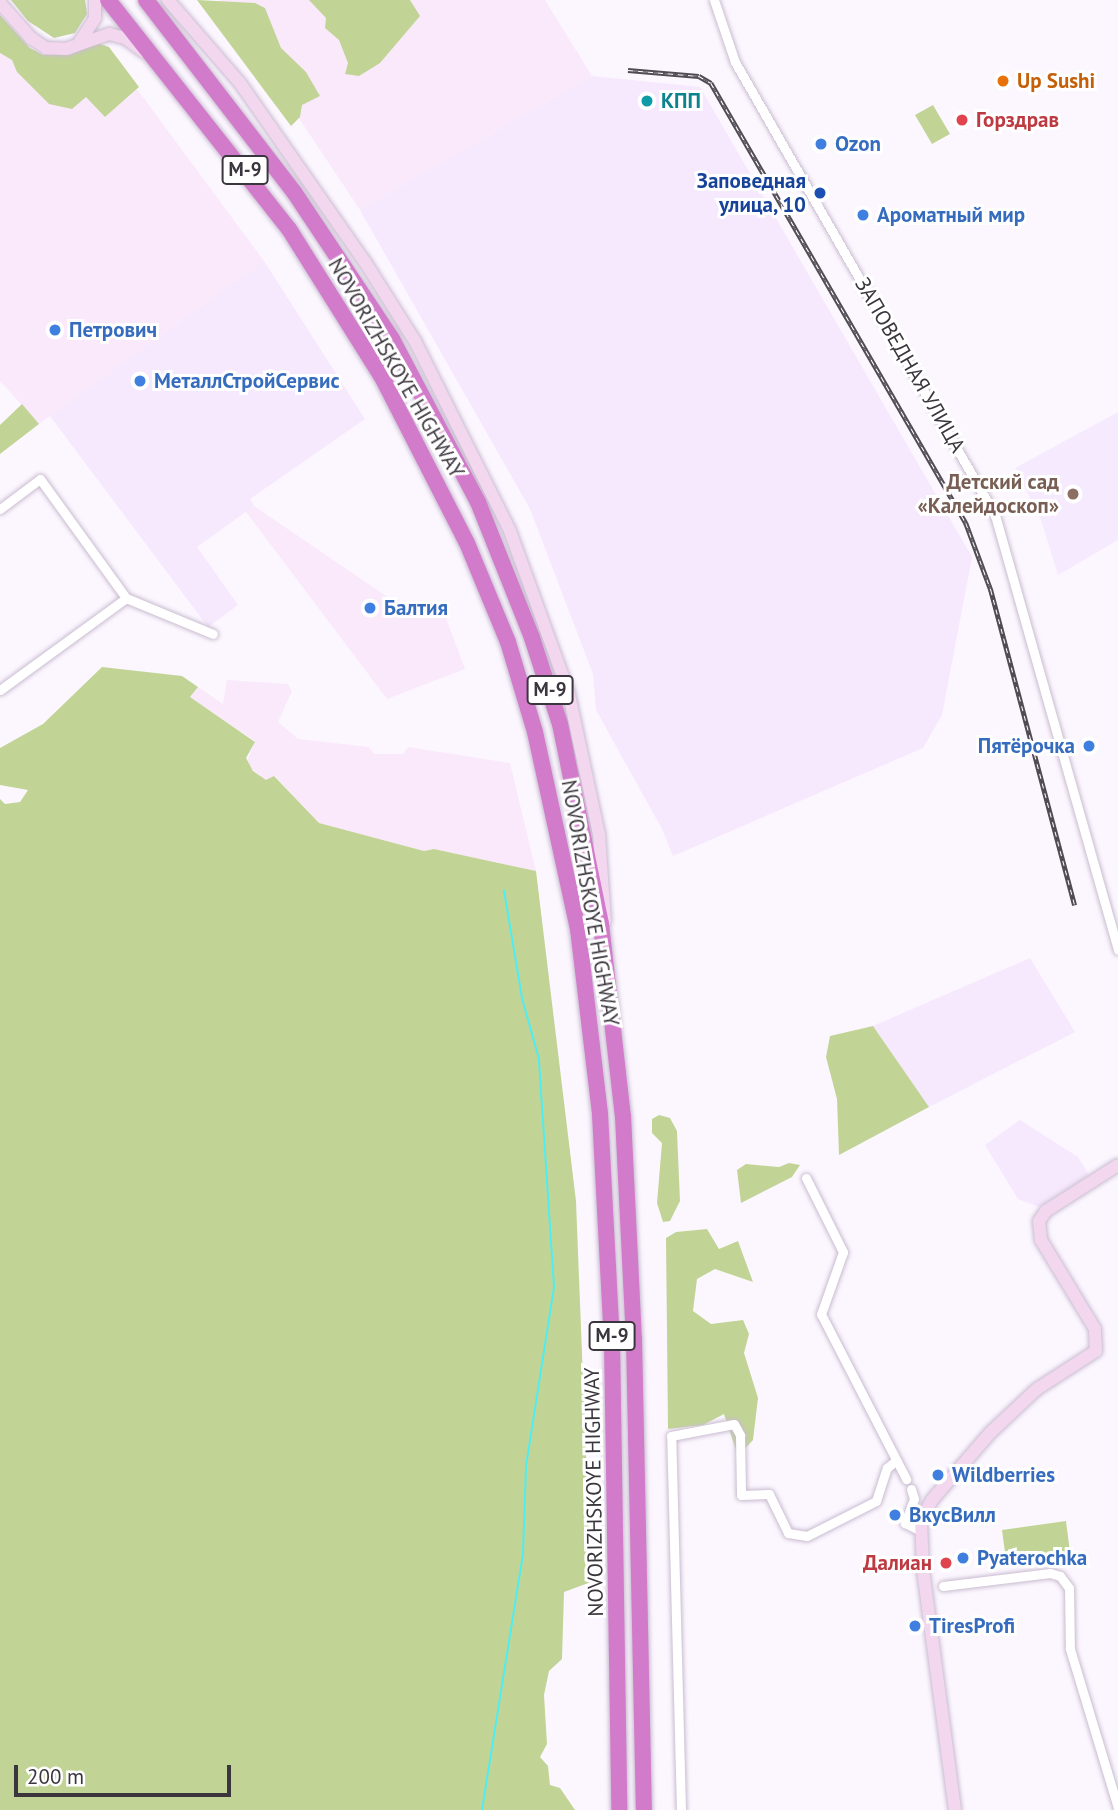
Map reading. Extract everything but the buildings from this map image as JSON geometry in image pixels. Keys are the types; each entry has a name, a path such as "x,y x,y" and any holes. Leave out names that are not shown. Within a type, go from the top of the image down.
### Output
{"highway":[{"name":"NOVORIZHSKOYE HIGHWAY","path":"108,0 289,229 382,377 467,543 520,678 563,847 600,1114 612,1341 618,1810"},
{"name":"NOVORIZHSKOYE HIGHWAY","path":"146,0 267,155 358,282 456,454 549,689 587,841 604,943 630,1230 644,1810"}],"street":[{"path":"77,45 92,27 95,0"},
{"path":"168,0 194,26 293,154 415,341 510,531 568,690 586,767 605,882 604,943"},
{"path":"182,0 194,26"},
{"name":"ЗАПОВЕДНАЯ УЛИЦА","path":"714,0 734,62 995,515 1118,950"},
{"name":"М-9","path":"0,3 38,44 56,49 117,35 163,67"},
{"path":"0,509 40,479 126,598 213,634"},
{"path":"0,690 126,598"},
{"path":"955,1810 919,1530 932,1500 991,1432 1037,1389 1096,1351 1095,1329 1041,1240 1039,1221 1046,1210 1118,1165"},
{"path":"806,1178 843,1252 821,1314 906,1479"},
{"path":"681,1810 671,1436 734,1424 740,1435 741,1495 769,1494 788,1533 807,1536 876,1501 887,1468 895,1461"},
{"path":"911,1489 914,1499 905,1523 919,1530"},
{"path":"943,1586 1050,1573 1060,1576 1069,1588 1070,1649 1118,1808"}],"shaded area":[{"path":"220,0 545,0 592,76 360,210"},
{"path":"0,53 12,60 17,72 86,96 105,117 137,89 264,261 39,424 0,381"},
{"path":"592,76 700,87 972,557 942,715 923,748 673,856 662,829 596,710 593,674 530,509 360,210"},
{"path":"264,261 365,419 250,499 254,506 197,547 238,605 208,627 50,416"},
{"name":"Детский сад «Калейдоскоп»","path":"1118,412 1118,540 1058,575 1041,520 1015,468"},
{"name":"Балтия","path":"254,506 389,598 444,613 465,669 387,699 246,512"},
{"path":"227,680 288,684 292,691 278,722 298,739 369,747 374,754 403,754 408,747 510,763 536,871 434,849 424,851 319,823 275,776 266,781 246,764 255,741 190,697 198,687 223,704"},
{"path":"1030,958 1075,1032 929,1107 873,1026"},
{"path":"1020,1120 1078,1157 1089,1175 1039,1207 1018,1199 985,1145"}],"green space":[{"path":"11,0 85,0 87,14 75,33 54,38 28,21"},
{"path":"197,0 255,3 265,8 281,48 306,72 320,96 302,105 300,117 291,126"},
{"path":"309,0 410,0 420,16 380,63 359,76 345,74 348,63 339,40 325,28 326,18"},
{"path":"0,15 30,48 43,55 70,55 97,43 109,47 139,87 105,117 86,97 72,109 49,104 17,72 12,60 0,53"},
{"path":"933,105 950,134 932,144 915,115"},
{"path":"22,404 39,424 0,454 0,425"},
{"path":"102,667 182,676 198,687 190,697 255,742 246,758 253,771 266,780 274,776 319,823 424,851 434,849 536,871 576,1201 591,1582 564,1592 562,1659 549,1671 544,1695 547,1744 540,1757 548,1766 550,1785 560,1788 575,1810 0,1810 0,799 5,804 20,802 28,790 0,785 0,748 43,724"},
{"path":"873,1026 929,1107 839,1155 837,1099 826,1057 830,1036"},
{"path":"659,1115 670,1118 677,1131 680,1201 670,1221 663,1222 657,1203 662,1143 652,1133 652,1119"},
{"path":"789,1163 800,1165 792,1177 741,1203 737,1170 746,1164 779,1167"},
{"path":"707,1229 719,1249 738,1241 753,1282 715,1269 697,1279 693,1311 711,1324 743,1320 749,1334 744,1353 758,1398 753,1440 738,1456 724,1414 703,1425 668,1429 666,1238 676,1232"},
{"path":"1066,1521 1071,1560 1007,1568 1002,1530"}],"waterway":[{"path":"482,1810 523,1553 526,1466 554,1287 539,1059 522,998 504,890"}],"railway":[{"path":"628,70 699,76 711,83 966,523 991,590 1075,905"}],"place":[{"name":"Up Sushi","path":"1003,81"},
{"name":"КПП","path":"647,101"},
{"name":"Горздрав","path":"962,120"},
{"name":"Ozon","path":"821,144"},
{"name":"Заповедная улица, 10","path":"820,193"},
{"name":"Ароматный мир","path":"863,215"},
{"name":"Петрович","path":"55,330"},
{"name":"МеталлСтройСервис","path":"140,381"},
{"name":"Детский сад «Калейдоскоп»","path":"1073,494"},
{"name":"Балтия","path":"370,608"},
{"name":"Пятёрочка","path":"1089,746"},
{"name":"Wildberries","path":"938,1475"},
{"name":"ВкусВилл","path":"895,1515"},
{"name":"Pyaterochka","path":"963,1558"},
{"name":"Далиан","path":"946,1563"},
{"name":"TiresProfi","path":"915,1626"}]}
